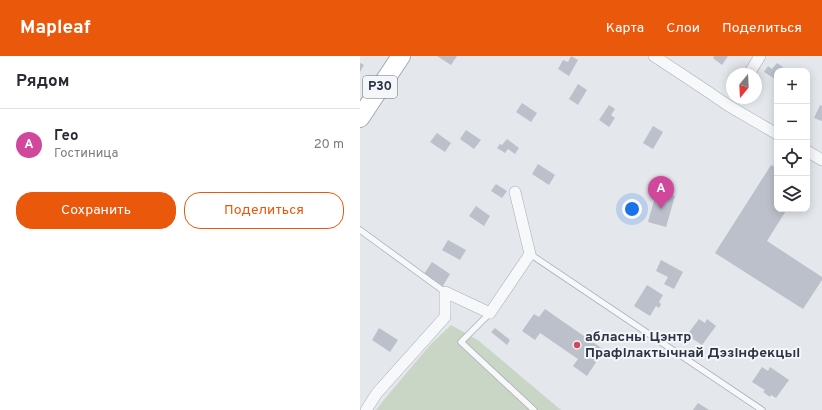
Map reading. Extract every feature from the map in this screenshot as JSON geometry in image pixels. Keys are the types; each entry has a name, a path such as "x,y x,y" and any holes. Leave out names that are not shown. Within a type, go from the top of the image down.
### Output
{"main road":[{"name":"Р30","path":"360,118 401,56"}],"street":[{"path":"654,56 704,89 726,100"},
{"path":"753,68 760,56"},
{"path":"734,104 774,132"},
{"path":"810,153 822,160"},
{"path":"366,410 377,393 445,317 445,292 490,313 530,254 515,192"}],"lane":[{"path":"360,230 445,292"},
{"path":"530,254 762,410"},
{"path":"490,313 460,342 534,410"}],"green space":[{"path":"451,325 479,341 561,410 376,410 430,345"}],"building":[{"path":"437,56 457,56 451,65"},
{"path":"571,56 578,60 569,76 558,69 563,60 568,62"},
{"path":"714,56 728,56 722,65 713,58"},
{"path":"360,63 364,65 360,72"},
{"path":"777,63 783,67 774,68 774,78 764,72 768,66 772,69"},
{"path":"578,84 587,90 578,105 569,99"},
{"path":"522,103 537,113 531,122 516,112"},
{"path":"609,105 615,109 611,115 615,118 609,127 599,120"},
{"path":"820,105 822,106 822,121 814,118"},
{"path":"653,126 663,132 653,149 643,143"},
{"path":"466,130 481,140 474,149 460,139"},
{"path":"437,133 451,143 445,152 430,142"},
{"path":"507,139 519,148 515,154 508,149 505,153 497,148"},
{"path":"538,164 555,175 549,185 532,174"},
{"path":"771,165 774,166 774,212 785,212 767,241 822,277 822,280 803,309 715,253"},
{"path":"496,184 507,191 502,198 491,191"},
{"path":"657,190 675,196 666,227 648,222"},
{"path":"476,206 490,216 484,226 469,216"},
{"path":"448,240 466,250 460,260 442,250"},
{"path":"661,260 683,272 674,289 664,284 668,277 656,271"},
{"path":"432,262 450,274 443,286 424,274"},
{"path":"647,285 663,295 659,302 661,304 659,308 656,306 650,316 634,306"},
{"name":"абласны Цэнтр Прафілактычнай Дэзінфекцыі","path":"545,309 604,350 587,376 573,366 578,359 540,333 535,340 522,331 534,314 539,317"},
{"path":"699,319 705,323 707,319 716,326 702,345 687,335"},
{"path":"379,328 398,340 390,352 372,340"},
{"path":"495,328 510,340 507,345 491,332"},
{"path":"762,367 768,371 770,367 789,380 776,398 771,395 770,397 763,392 765,390 752,382"},
{"path":"698,403 709,410 693,410"}],"place":[{"name":"Гео","path":"661,209"},
{"name":"абласны Цэнтр Прафілактычнай Дэзінфекцыі","path":"577,345"}]}
